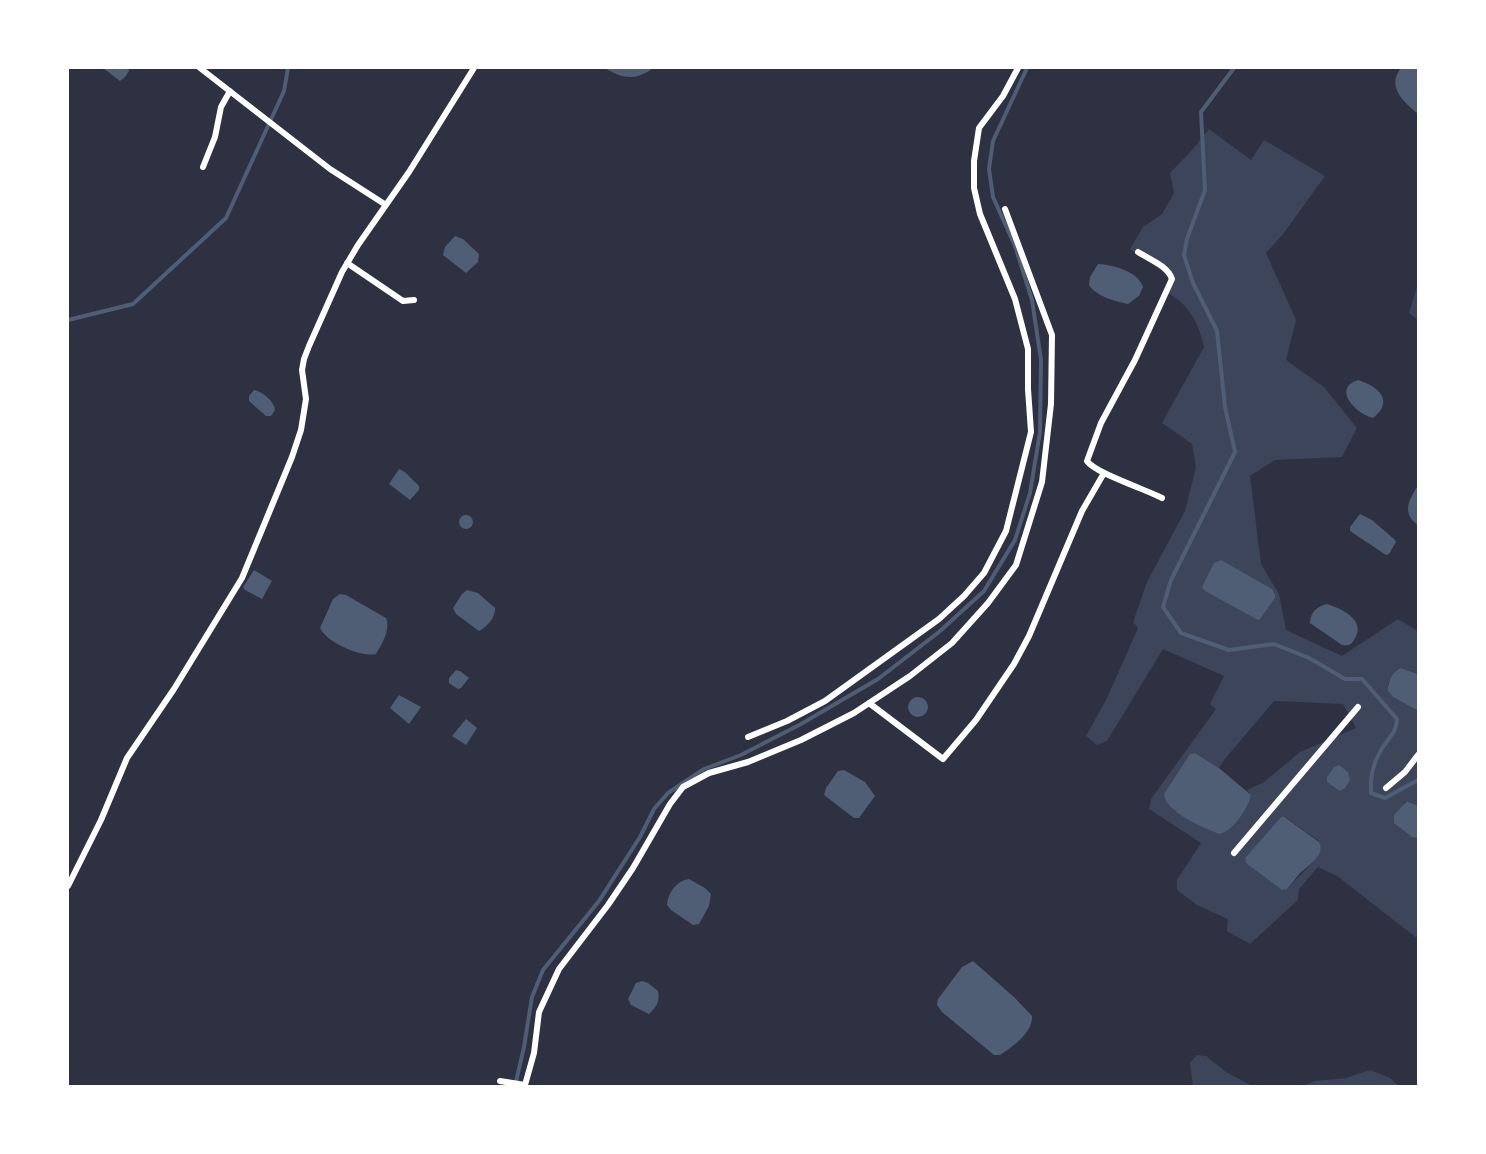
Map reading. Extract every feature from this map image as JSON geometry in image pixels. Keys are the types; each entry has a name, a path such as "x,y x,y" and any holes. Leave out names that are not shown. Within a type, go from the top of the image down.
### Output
{"street":[{"path":"200,68 330,169 386,205"},
{"path":"68,886 101,820 127,758 174,689 242,578 302,430 306,399 302,370 309,346 347,263 409,172 474,68"},
{"path":"748,737 787,721 825,700 939,619 984,573 1006,531 1031,432 1028,349 1014,299 980,214 974,188 974,161 980,129 1003,96 1018,68"},
{"path":"203,167 215,137 221,107 230,91"},
{"path":"500,1081 525,1085 534,1053 539,1012 558,969 608,905 633,868 670,804 683,787 708,773 748,762 801,740 854,713 910,676 952,643 988,603 1016,565 1042,482 1051,404 1052,335 1005,209"},
{"path":"1138,252 1167,270 1172,279 1135,360 1101,423 1088,461 1104,473 1144,488 1162,498"},
{"path":"347,263 403,301 414,300"},
{"path":"869,703 943,759 976,720 1014,664 1029,636 1082,511 1104,473"},
{"path":"1234,853 1358,707"},
{"path":"1386,788 1405,772 1419,755"}],"shaded area":[{"path":"103,68 128,68 129,71 120,81"},
{"path":"605,68 653,68 641,75 629,77"},
{"path":"1401,68 1418,68 1418,114 1407,104 1396,88 1395,82"},
{"path":"1209,129 1251,160 1264,140 1325,176 1283,234 1266,253 1296,320 1286,360 1324,387 1357,428 1342,457 1275,460 1250,476 1261,564 1279,594 1286,630 1342,656 1398,619 1418,631 1418,674 1402,668 1388,683 1388,691 1393,697 1418,711 1418,806 1408,801 1404,802 1417,838 1418,836 1418,939 1337,876 1318,867 1299,889 1298,900 1250,944 1227,931 1228,919 1197,905 1177,890 1177,880 1201,843 1149,809 1151,799 1216,709 1210,704 1224,676 1163,649 1107,741 1097,745 1086,736 1107,698 1138,628 1133,622 1147,582 1185,511 1196,467 1192,444 1162,423 1204,347 1202,338 1191,314 1173,296 1164,291 1168,275 1130,249 1143,227 1162,214 1174,193 1170,173","holes":["1274,701 1343,704 1356,728 1300,752 1264,782 1247,790 1251,795 1195,753 1219,768","1283,816 1319,841 1313,862 1287,889 1282,889 1246,862 1245,858"]},
{"path":"455,236 463,239 479,254 478,262 466,273 443,255 445,247"},
{"path":"1098,264 1118,267 1131,273 1143,287 1139,296 1128,304 1097,293 1089,285 1090,277"},
{"path":"1418,284 1418,320 1409,313"},
{"path":"1358,380 1377,390 1383,400 1383,406 1373,418 1360,412 1349,401 1347,389 1350,384"},
{"path":"254,390 264,395 273,404 275,410 271,416 266,416 249,401 249,396"},
{"path":"399,469 419,486 419,490 410,500 389,484"},
{"path":"1418,485 1418,525 1410,516 1408,506"},
{"path":"1360,514 1372,520 1394,539 1396,542 1389,554 1386,555 1350,531 1350,527"},
{"path":"463,515 469,515 473,522 469,529 463,529 459,525 459,519"},
{"path":"1221,560 1272,589 1275,598 1260,619 1205,591 1202,587 1214,563"},
{"path":"254,570 272,581 262,599 243,587"},
{"path":"467,590 478,593 495,608 490,621 479,631 456,614 453,608"},
{"path":"340,594 346,595 386,618 387,632 376,654 362,654 345,648 329,639 320,628 333,599"},
{"path":"1327,604 1346,613 1358,627 1354,640 1350,644 1342,645 1310,623 1315,610"},
{"path":"1401,668 1418,674 1418,711 1393,697 1388,691 1391,677"},
{"path":"456,670 469,678 458,689 449,683 449,678"},
{"path":"399,695 421,707 409,724 390,708"},
{"path":"918,697 925,700 928,707 925,714 918,717 911,714 908,707 911,700"},
{"path":"466,719 477,728 466,745 452,736"},
{"path":"1195,753 1219,768 1251,795 1240,818 1220,834 1178,813 1171,807 1164,794 1190,754"},
{"path":"1339,765 1348,772 1350,780 1340,791 1327,782 1327,777 1334,767"},
{"path":"844,770 865,782 875,796 859,818 854,818 824,795 838,771"},
{"path":"1407,801 1418,806 1417,838 1412,837 1394,823 1394,815"},
{"path":"1283,816 1319,842 1321,847 1316,859 1287,889 1282,890 1246,863 1245,858"},
{"path":"689,879 711,894 709,906 699,924 693,925 667,905 674,888 680,882"},
{"path":"973,961 1032,1016 1025,1034 1016,1044 1000,1055 994,1055 942,1012 937,1005 938,999 962,967"},
{"path":"642,981 658,991 657,1004 649,1014 631,1005 628,999 636,983"},
{"path":"1197,1055 1206,1056 1226,1072 1252,1086 1193,1086 1190,1063"},
{"path":"1370,1070 1390,1078 1399,1086 1303,1086 1315,1081 1346,1078"}],"waterway":[{"path":"68,320 133,304 226,218 284,91 288,68"},
{"path":"515,1086 532,997 543,970 599,901 640,837 654,809 668,793 704,769 741,755 801,724 878,679 939,632 984,591 1015,540 1030,493 1040,432 1041,360 1032,300 1015,246 993,197 989,169 993,141 1027,68"},
{"path":"1234,68 1201,112 1205,190 1187,239 1184,255 1193,283 1217,331 1225,407 1235,452 1171,580 1163,607 1181,633 1229,650 1274,644 1309,658 1345,679 1362,679 1397,719 1393,733 1376,762 1371,793 1385,798 1418,780"}]}
